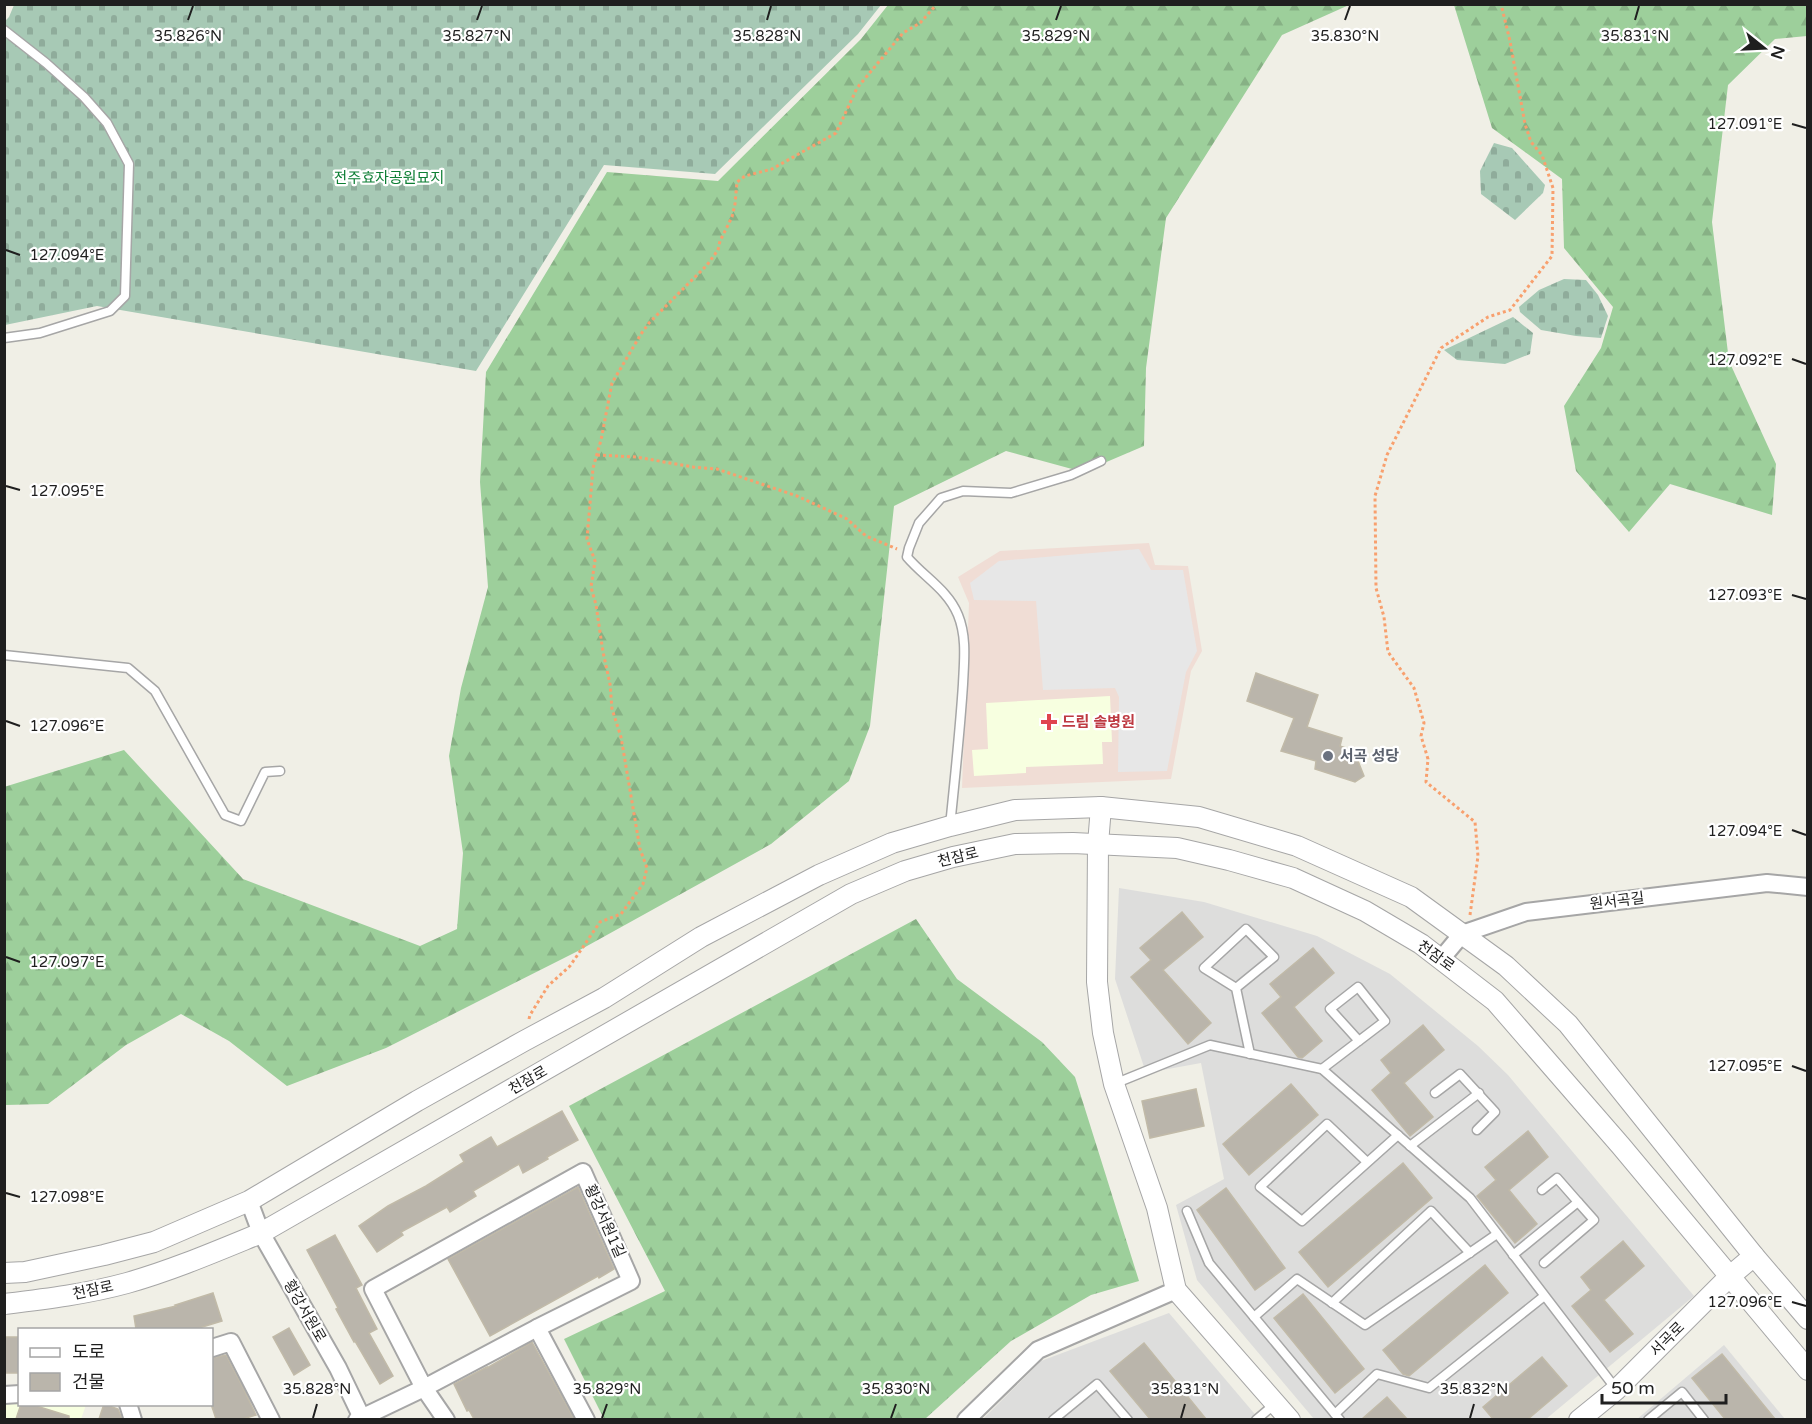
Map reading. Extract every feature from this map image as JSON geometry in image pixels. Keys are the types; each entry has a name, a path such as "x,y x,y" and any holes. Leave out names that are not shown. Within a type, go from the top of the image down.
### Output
{"street":[{"name":"천잠로","path":"4,1273 25,1272 154,1242 249,1201 524,1041 604,998 701,936 819,875 892,843 1015,810 1101,807 1199,817 1297,846 1411,897 1466,932 1568,1024 1754,1256 1808,1319"},
{"path":"1101,807 1098,844 1097,982 1102,1033 1114,1084 1157,1208 1176,1290 1290,1419"},
{"name":"천잠로","path":"4,1304 55,1298 127,1283 200,1258 261,1233 851,894 905,871 953,857 1015,844 1098,844 1177,848 1293,878 1365,911 1442,958 1495,1001 1622,1146 1808,1370"},
{"name":"원서곡길","path":"1466,932 1526,912 1767,883 1808,887"},
{"path":"1442,958 1466,932"},
{"name":"황강서원1길","path":"361,1419 424,1388 631,1281 583,1172 373,1289 424,1388"},
{"name":"황강서원로","path":"249,1201 261,1233 338,1368 361,1419"},
{"name":"서곡로","path":"1578,1419 1616,1390 1729,1277 1754,1256"},
{"path":"966,1419 1038,1350 1176,1290"},
{"path":"537,1328 586,1419"},
{"path":"213,1348 231,1342 271,1419"},
{"path":"424,1388 446,1419"}],"lane":[{"path":"4,30 84,97 107,123 129,164 125,296 110,312 40,333 4,338"},
{"path":"950,826 960,728 964,635 958,614 940,587 907,557 915,531 919,523 941,498 963,491 1011,492 1071,475 1101,461"},
{"path":"4,655 128,668 155,691 225,815 241,821 265,772 280,771"},
{"path":"1236,988 1274,957 1246,929 1204,968 1236,988 1250,1054"},
{"path":"1323,1069 1385,1021 1358,987 1330,1009 1359,1041"},
{"path":"1114,1084 1210,1045 1323,1069 1470,1198 1616,1390"},
{"path":"1435,1093 1460,1074 1495,1112 1477,1130"},
{"path":"1410,1146 1479,1093"},
{"path":"1367,1162 1327,1124 1260,1187 1302,1221 1398,1135"},
{"path":"1542,1190 1557,1178 1594,1220 1544,1263"},
{"path":"1513,1255 1578,1202"},
{"path":"1187,1211 1209,1263 1337,1417 1377,1374 1429,1388 1544,1297"},
{"path":"1332,1303 1431,1211 1470,1253"},
{"path":"1254,1317 1297,1279 1365,1325 1497,1234"},
{"path":"1053,1419 1097,1384 1128,1419"},
{"path":"1648,1419 1683,1392 1704,1419"},
{"path":"1256,1419 1276,1403"}],"path":[{"path":"524,1041 530,1015 548,986 570,966 600,922 621,914 643,884 647,868 640,849 621,737 612,709 610,684 591,587 595,561 587,539 593,468 602,440 612,383 640,334 707,265 718,250 732,217 737,183 745,176 772,170 836,133 857,88 903,33 920,23 937,4"},
{"path":"1466,932 1478,856 1475,822 1426,782 1428,759 1421,736 1424,723 1414,688 1388,652 1384,617 1376,588 1374,496 1387,454 1441,348 1488,317 1510,310 1552,256 1553,188 1542,155 1531,142 1525,124 1501,4"},
{"path":"597,454 636,457 717,469 797,496 847,519 866,536 901,551"}],"shaded area":[{"path":"1149,543 1155,565 1188,566 1202,651 1191,671 1171,779 962,788 969,603 958,577 1000,551"},
{"path":"1139,549 1151,570 1183,570 1197,651 1186,672 1167,771 1118,772 1119,697 1115,688 1043,690 1036,601 974,600 970,583 999,561"},
{"name":"드림 솔병원","path":"1110,696 1112,742 1102,742 1103,764 1026,767 1026,773 974,776 972,750 988,749 986,703"},
{"path":"1119,888 1204,902 1317,936 1390,974 1478,1046 1508,1075 1694,1296 1546,1419 1314,1419 1197,1280 1176,1205 1224,1179 1201,1063 1146,1073 1115,979"},
{"path":"1169,1313 1259,1419 982,1420 1041,1361"},
{"path":"1724,1345 1785,1419 1636,1420"},
{"path":"18,1385 18,1406 86,1406 81,1419 5,1419 4,1386"}],"green space":[{"name":"전주효자공원묘지","path":"14,5 881,5 858,34 715,174 604,165 476,371 97,306 5,325 4,22"},
{"path":"888,5 1349,5 1282,35 1166,218 1146,368 1144,446 1083,472 1006,451 894,506 870,726 849,781 771,844 578,951 386,1048 287,1086 229,1041 181,1014 126,1045 48,1104 5,1105 4,787 124,750 243,879 420,946 457,929 463,853 449,756 461,688 488,587 480,482 486,372 607,172 718,181 861,39"},
{"path":"1454,5 1807,5 1807,36 1775,39 1728,85 1712,222 1729,361 1776,464 1772,515 1670,484 1629,532 1576,471 1564,406 1601,348 1613,307 1564,248 1562,179 1492,128"},
{"path":"1494,143 1512,148 1545,185 1543,193 1515,220 1481,194 1480,171"},
{"path":"1564,279 1586,280 1598,295 1608,316 1601,338 1541,330 1520,312 1519,307 1539,290"},
{"path":"1513,317 1533,333 1530,354 1505,364 1457,360 1444,350"},
{"path":"916,919 957,979 1042,1042 1075,1077 1139,1281 1091,1295 1011,1341 925,1419 604,1419 564,1339 665,1291 569,1106"}],"building":[{"path":"1256,673 1318,695 1307,727 1342,738 1340,746 1354,751 1364,776 1355,782 1315,769 1316,761 1281,751 1294,718 1247,701"},
{"path":"1182,912 1203,937 1163,970 1211,1023 1188,1044 1131,977 1151,960 1140,948"},
{"path":"1313,948 1334,973 1294,1007 1322,1041 1302,1058 1298,1057 1262,1013 1281,997 1270,984"},
{"path":"1423,1025 1444,1050 1404,1083 1433,1117 1410,1136 1372,1090 1391,1073 1381,1060"},
{"path":"1291,1084 1318,1115 1249,1175 1223,1144"},
{"path":"1196,1089 1204,1126 1150,1138 1142,1101"},
{"path":"562,1111 578,1140 547,1157 548,1159 523,1173 519,1164 473,1191 476,1196 450,1212 447,1207 401,1232 403,1235 377,1252 359,1226 388,1206 464,1162 460,1155 491,1137 497,1147"},
{"path":"1528,1131 1548,1157 1509,1190 1537,1224 1515,1243 1477,1196 1496,1180 1485,1167"},
{"path":"1403,1163 1432,1198 1328,1287 1299,1252"},
{"path":"578,1187 614,1269 490,1336 448,1259"},
{"path":"1226,1188 1285,1268 1255,1290 1197,1210"},
{"path":"335,1235 362,1285 356,1288 377,1329 369,1333 393,1376 380,1384 336,1309 338,1308 307,1250"},
{"path":"1623,1241 1644,1266 1604,1300 1633,1334 1610,1352 1572,1306 1591,1290 1581,1277"},
{"path":"1485,1265 1508,1293 1409,1376 1403,1374 1383,1350"},
{"path":"213,1293 222,1321 199,1328 136,1328 134,1316"},
{"path":"1303,1294 1364,1369 1335,1393 1274,1318"},
{"path":"289,1328 310,1365 294,1375 273,1337"},
{"path":"4,1337 18,1337 18,1373 4,1373"},
{"path":"532,1342 574,1419 474,1419 469,1410 467,1411 454,1384"},
{"path":"1144,1343 1206,1419 1150,1419 1110,1371"},
{"path":"1722,1354 1775,1419 1725,1419 1692,1378"},
{"path":"226,1355 256,1415 243,1419 216,1419 212,1407 213,1358"},
{"path":"1542,1357 1567,1386 1528,1419 1493,1419 1483,1407"},
{"path":"1387,1397 1407,1419 1362,1419"},
{"path":"20,1406 36,1406 69,1416 69,1419 16,1419"},
{"path":"103,1406 110,1406 118,1409 122,1419 99,1419"}],"place":[{"name":"드림 솔병원","path":"1049,722"},
{"name":"서곡 성당","path":"1328,756"}]}
